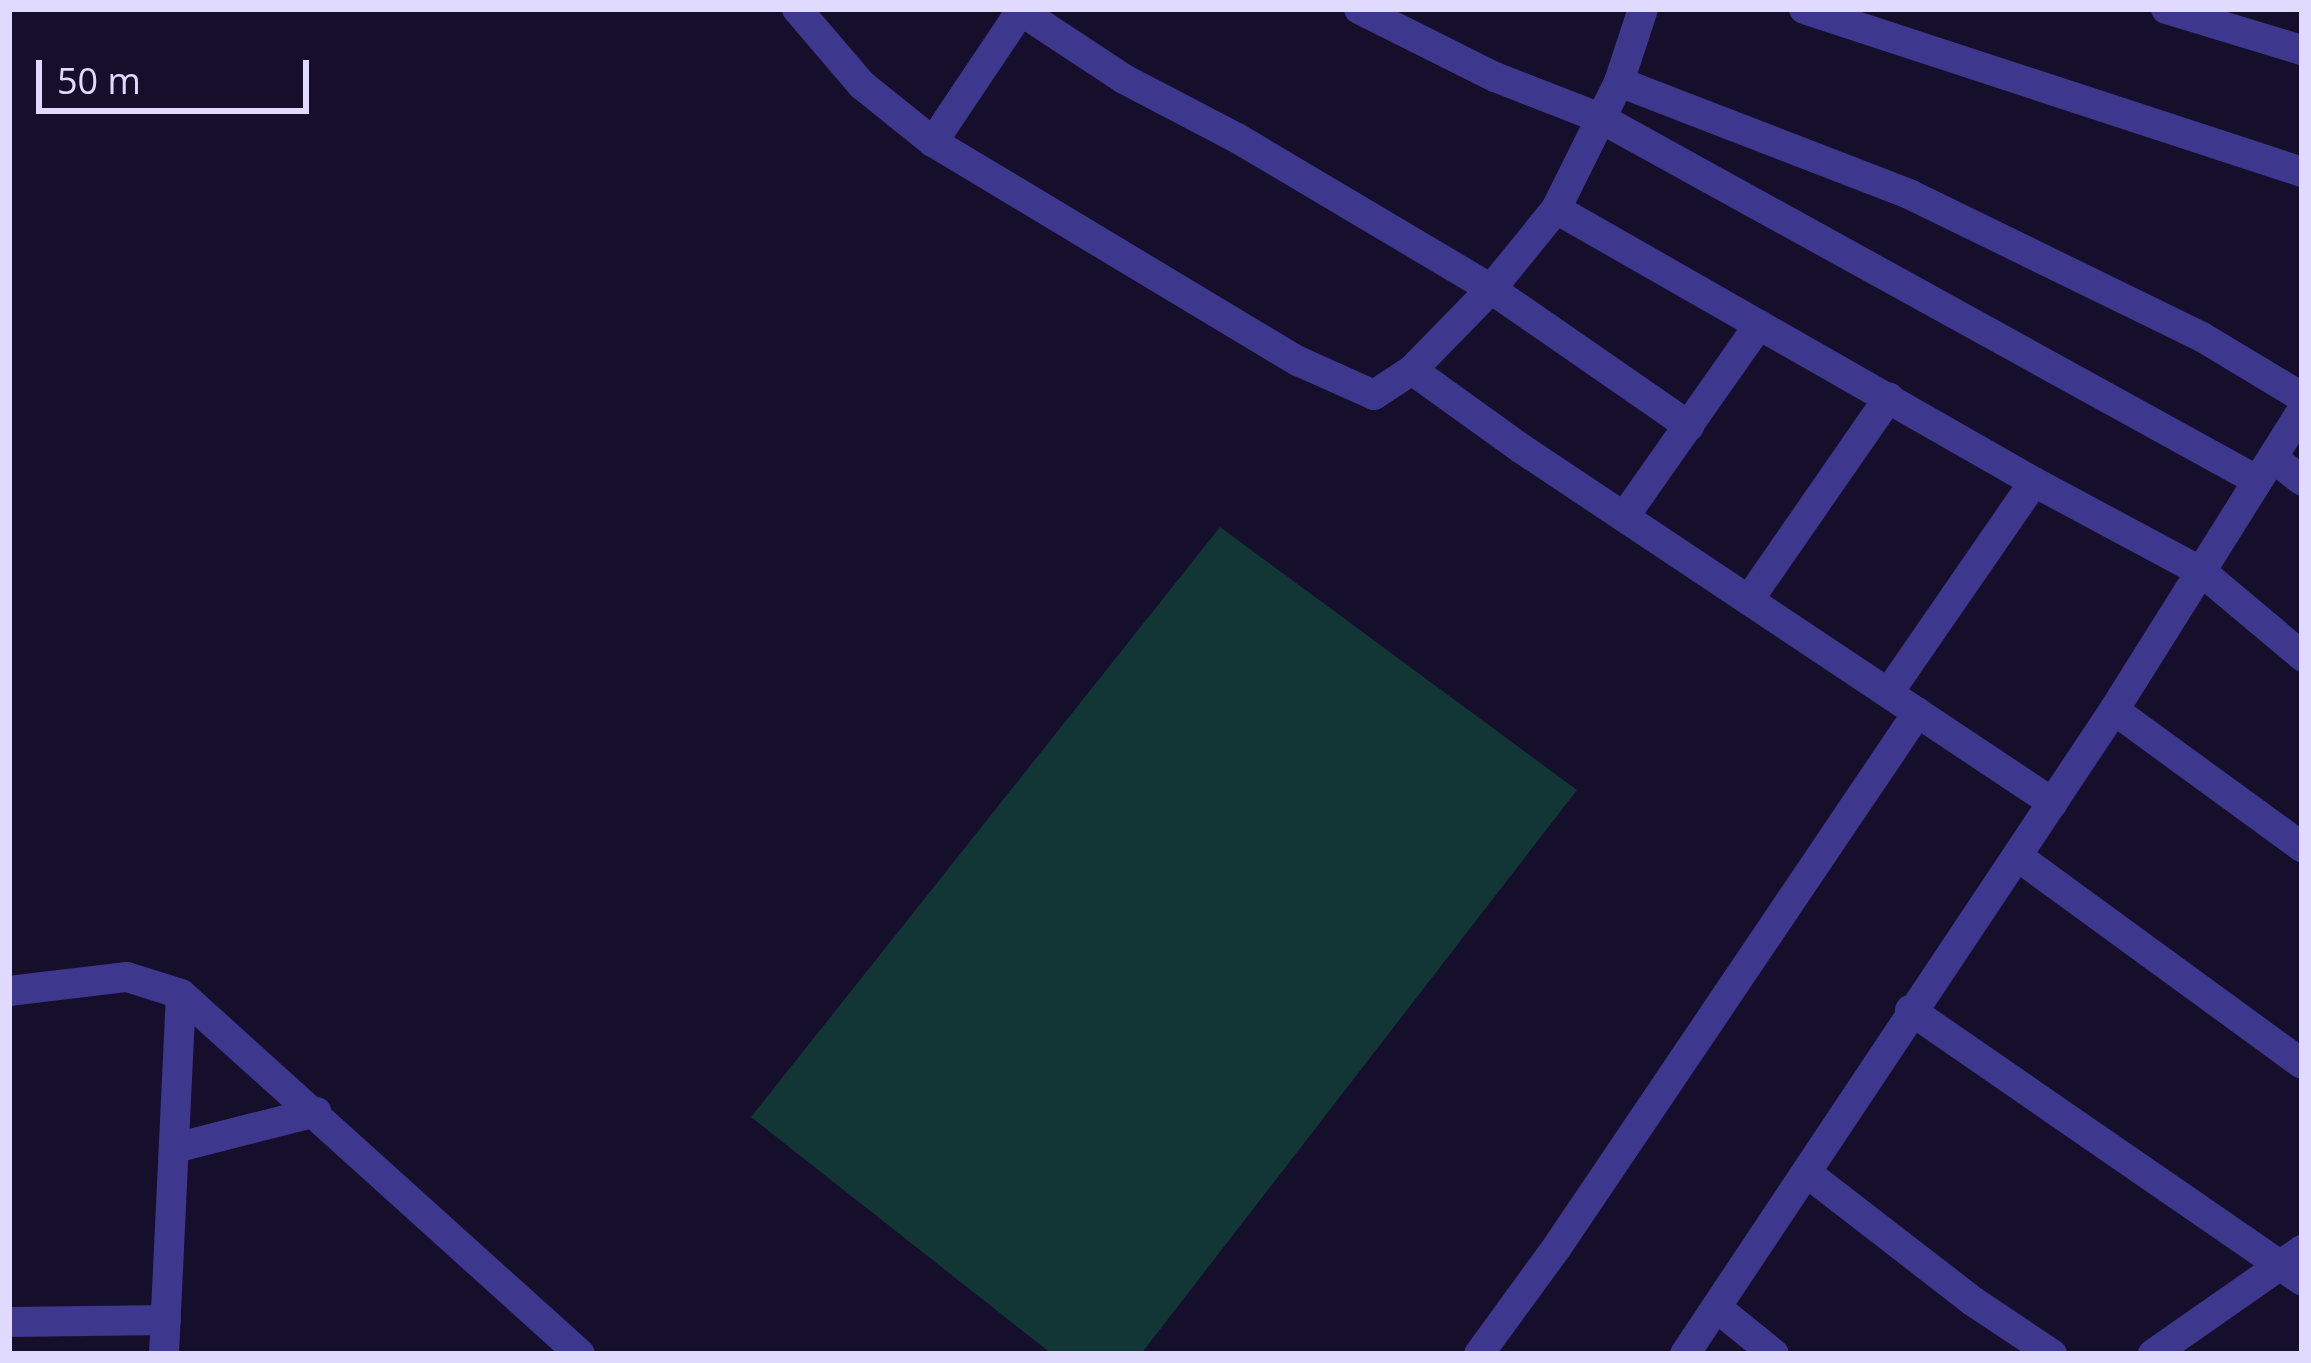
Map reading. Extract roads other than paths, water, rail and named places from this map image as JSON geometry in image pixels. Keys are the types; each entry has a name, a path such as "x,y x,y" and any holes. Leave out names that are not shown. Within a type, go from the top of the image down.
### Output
{"street":[{"path":"797,9 862,85 933,142 1356,392 1374,395 1412,370 1491,289 1556,209 1619,82 1643,9"},
{"path":"1359,9 1495,77 1600,118 2266,470 2302,481"},
{"path":"1804,9 2302,172"},
{"path":"2167,9 2302,50"},
{"path":"933,142 1020,10 1124,79 1238,137 1491,289 1689,426"},
{"path":"1619,82 1909,194 2202,338 2302,397"},
{"path":"1556,209 2034,482 2202,572 2302,656"},
{"path":"1624,517 1760,325"},
{"path":"1412,370 2053,803"},
{"path":"1750,598 1889,398"},
{"path":"1685,1354 2114,710 2302,410"},
{"path":"1889,692 2034,482"},
{"path":"2114,710 2302,848"},
{"path":"1479,1354 1557,1247 1918,712"},
{"path":"2017,856 2302,1064"},
{"path":"9,991 127,976 181,994 580,1354"},
{"path":"164,1354 181,994"},
{"path":"1910,1010 2294,1264 2153,1354"},
{"path":"175,1148 316,1112"},
{"path":"1807,1173 1974,1302 2052,1354"},
{"path":"1717,1308 1774,1354"},
{"path":"9,1322 166,1320"}]}
